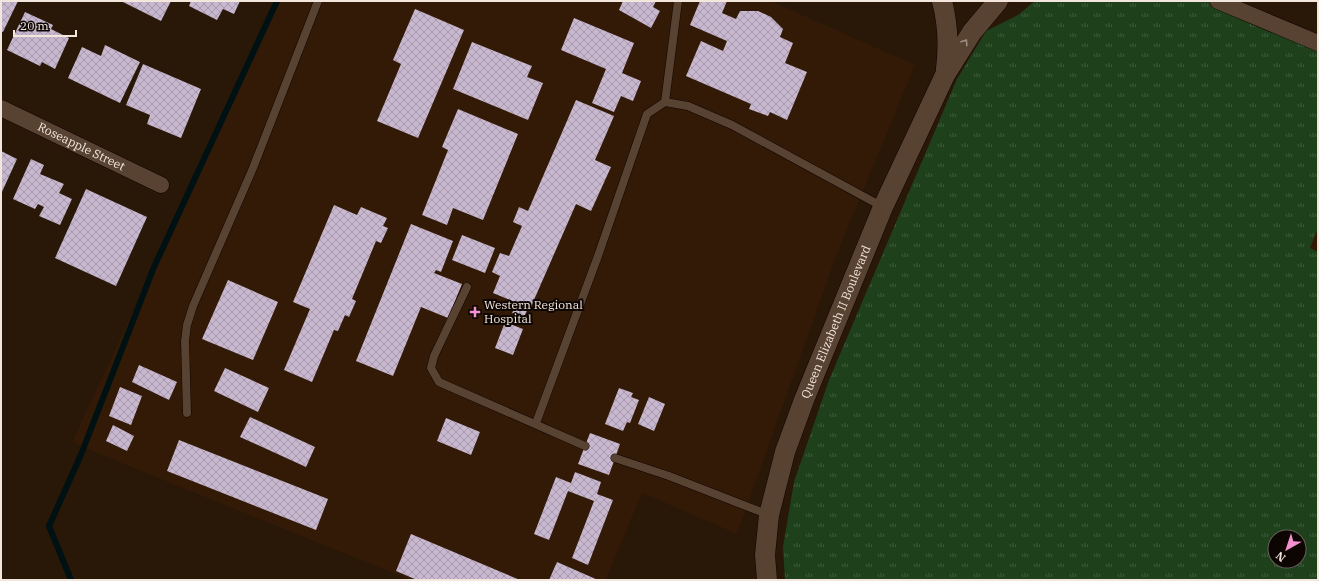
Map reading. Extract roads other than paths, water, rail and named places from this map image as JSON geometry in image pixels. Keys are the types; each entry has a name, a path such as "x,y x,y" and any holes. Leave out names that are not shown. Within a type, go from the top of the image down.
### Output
{"street":[{"name":"Queen Elizabeth II Boulevard","path":"942,1 947,21 948,48 945,75"},
{"name":"Queen Elizabeth II Boulevard","path":"767,580 765,555 769,515 785,452 804,400 883,207 945,75 972,32 998,1"},
{"path":"1218,1 1318,43"},
{"name":"Roseapple Street","path":"1,108 161,185"}],"lane":[{"path":"187,413 185,341 187,325 193,306 253,168 318,1"},
{"path":"665,102 678,1"},
{"path":"536,423 598,256 647,114 665,102 688,106 732,125 883,207"},
{"path":"467,287 434,356 431,368 440,382 536,423 585,446"},
{"path":"615,458 669,476 769,515"}],"waterway":[{"path":"71,580 49,526 80,457 154,267 277,1"}],"place":[{"name":"Western Regional Hospital","path":"475,312"}]}
